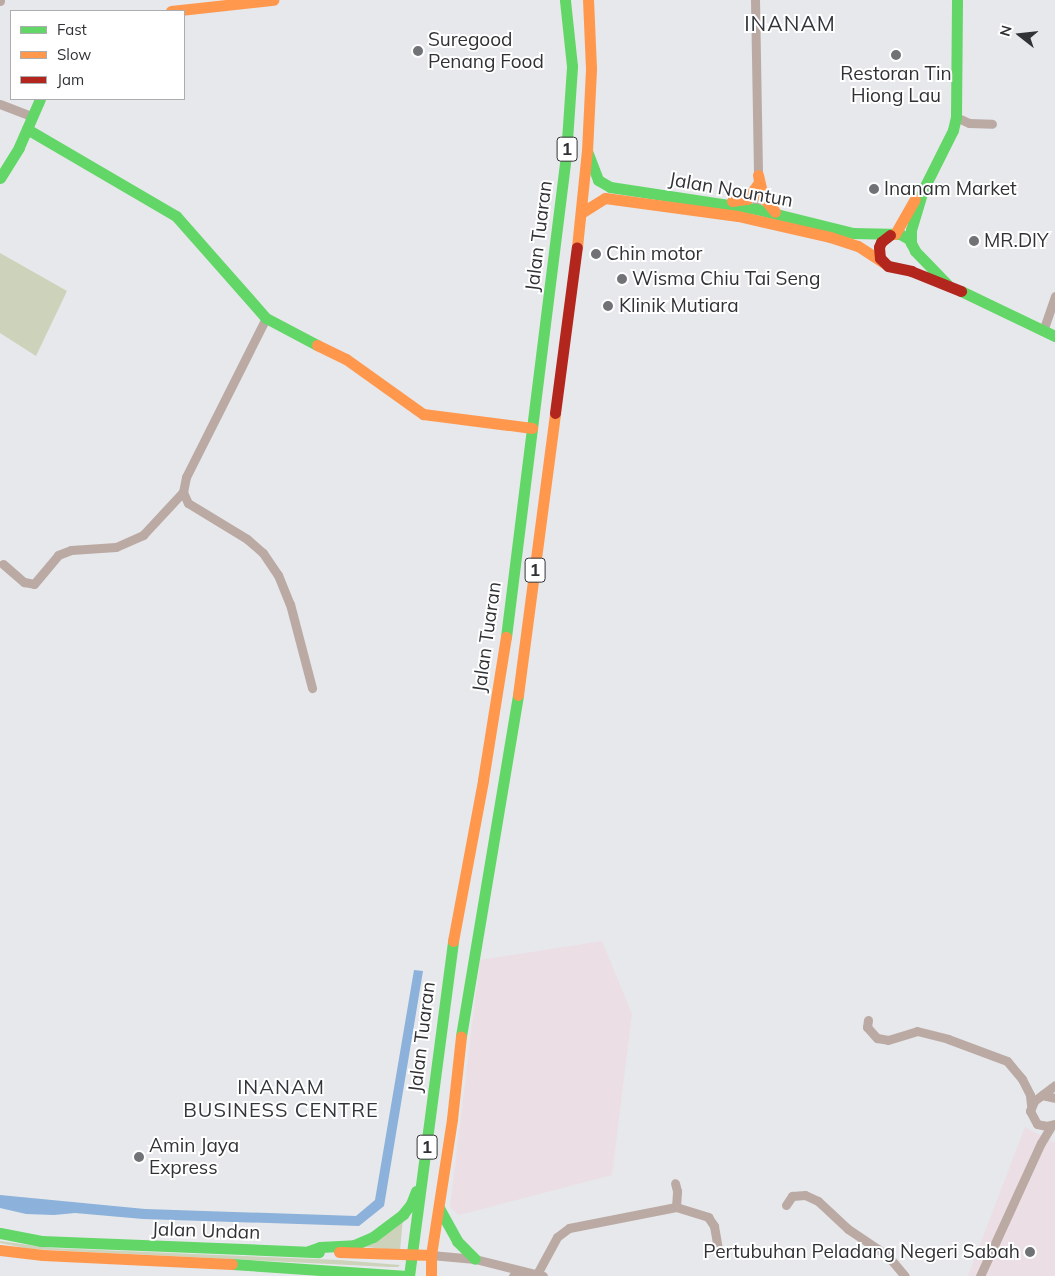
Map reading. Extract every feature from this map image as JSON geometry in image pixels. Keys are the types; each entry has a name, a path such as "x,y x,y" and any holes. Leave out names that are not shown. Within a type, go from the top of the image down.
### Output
{"street":[{"path":"180,10 273,0"},
{"name":"Jalan Tuaran","path":"408,1276 425,1166 440,1032 460,895 483,780 498,689 566,155 572,66 565,0"},
{"name":"Jalan Tuaran","path":"431,1276 431,1255 467,1001 522,674 582,213 591,68 588,0"},
{"path":"755,0 758,180 756,209 760,213 830,237"},
{"path":"897,268 910,260 911,230 923,190 952,130 956,116 956,0"},
{"path":"884,263 879,253 881,242 893,234 920,189 950,125 956,0"},
{"path":"0,178 19,147 40,100"},
{"path":"0,104 32,116"},
{"path":"956,116 969,123 992,124"},
{"path":"27,129 176,216 266,318 274,324 346,359 423,414 532,428"},
{"name":"Jalan Nountun","path":"587,151 598,180 610,187 775,212 853,233 905,236 912,244 918,256 947,284"},
{"path":"712,202 747,199 758,180"},
{"path":"758,180 763,197 775,212"},
{"name":"Jalan Nountun","path":"582,213 605,198 738,216 830,237 858,246 884,263 947,284 1055,336"},
{"path":"1043,331 1055,296"},
{"path":"3,564 24,582 34,584 58,554 71,550 116,547 143,535 183,492 186,478 266,318"},
{"path":"183,492 188,503 247,539 264,553 278,575 290,604 312,688"},
{"path":"868,1020 868,1027 876,1038 888,1040 917,1031 948,1038 1007,1060 1022,1079 1030,1095 1031,1116 1041,1142"},
{"path":"1031,1106 1055,1085"},
{"path":"1042,1095 1055,1098"},
{"path":"1031,1116 1037,1124 1053,1124"},
{"path":"980,1276 1041,1142 1053,1124"},
{"path":"309,1251 320,1247 354,1245 383,1230 403,1214 411,1204 425,1166"},
{"path":"675,1183 677,1191 676,1207"},
{"path":"786,1205 792,1196 805,1195 818,1201 848,1229 888,1256 905,1276"},
{"path":"540,1275 557,1237 569,1228 676,1207 708,1217 714,1226 718,1248"},
{"path":"438,1208 457,1241 475,1259"},
{"name":"Jalan Undan","path":"0,1233 41,1241 431,1255"},
{"name":"Jalan Undan","path":"0,1250 109,1259 408,1276"},
{"path":"431,1255 475,1259 540,1275"},
{"path":"356,1272 373,1276"},
{"path":"513,1276 540,1275"}],"shaded area":[{"path":"602,941 632,1014 612,1175 459,1215 450,1207 480,960"},
{"path":"1025,1127 1055,1143 1055,1276 968,1276"}],"green space":[{"path":"0,253 67,291 36,356 0,333"},
{"path":"403,1217 400,1251 359,1246"},
{"path":"0,1241 51,1248 339,1260 400,1265 398,1267 389,1267 30,1249 0,1243"}],"water":[{"path":"414,970 423,971 384,1206 359,1226 143,1219 75,1213 54,1215 26,1214 0,1208 0,1195 145,1209 356,1216 375,1200"}],"traffic: fast":[{"path":"506,637 566,155 572,66 565,0"},
{"path":"911,243 911,230 923,190 953,130 956,117 957,0"},
{"path":"0,178 19,147 40,100"},
{"path":"27,129 176,216 266,318 317,345"},
{"path":"587,151 598,180 610,187 756,209 853,233 900,234 909,239 915,251 947,284"},
{"path":"961,291 1055,336"},
{"path":"461,1036 518,695"},
{"path":"409,1276 453,941"},
{"path":"309,1251 320,1247 354,1245 373,1237 403,1214 411,1204 416,1191"},
{"path":"439,1208 457,1241 475,1259"},
{"path":"0,1233 41,1241 319,1252"},
{"path":"232,1264 407,1276"}],"traffic: slow":[{"path":"180,10 273,0"},
{"path":"577,247 587,151 591,68 588,0"},
{"path":"758,175 763,197 775,212"},
{"path":"732,201 747,199 757,185"},
{"path":"581,213 605,198 738,216 830,237 858,246 884,263"},
{"path":"895,234 915,199"},
{"path":"317,345 346,359 423,414 532,428"},
{"path":"518,695 555,413"},
{"path":"453,941 483,780 506,637"},
{"path":"431,1276 431,1255 452,1119 461,1036"},
{"path":"0,1250 43,1255 232,1264"},
{"path":"339,1252 431,1255"}],"traffic: jam":[{"path":"890,235 881,242 879,247 880,258 888,266 911,271 961,291"},
{"path":"555,413 577,247"}],"place":[{"name":"Suregood Penang Food","path":"418,51"},
{"name":"Restoran Tin Hiong Lau","path":"896,55"},
{"name":"Inanam Market","path":"874,189"},
{"name":"MR.DIY","path":"974,241"},
{"name":"Chin motor","path":"596,254"},
{"name":"Wisma Chiu Tai Seng","path":"622,279"},
{"name":"Klinik Mutiara","path":"608,306"},
{"name":"Amin Jaya Express","path":"139,1157"},
{"name":"Pertubuhan Peladang Negeri Sabah","path":"1030,1252"}],"district":[{"name":"INANAM","path":"790,23"},
{"name":"INANAM BUSINESS CENTRE","path":"281,1098"}]}
